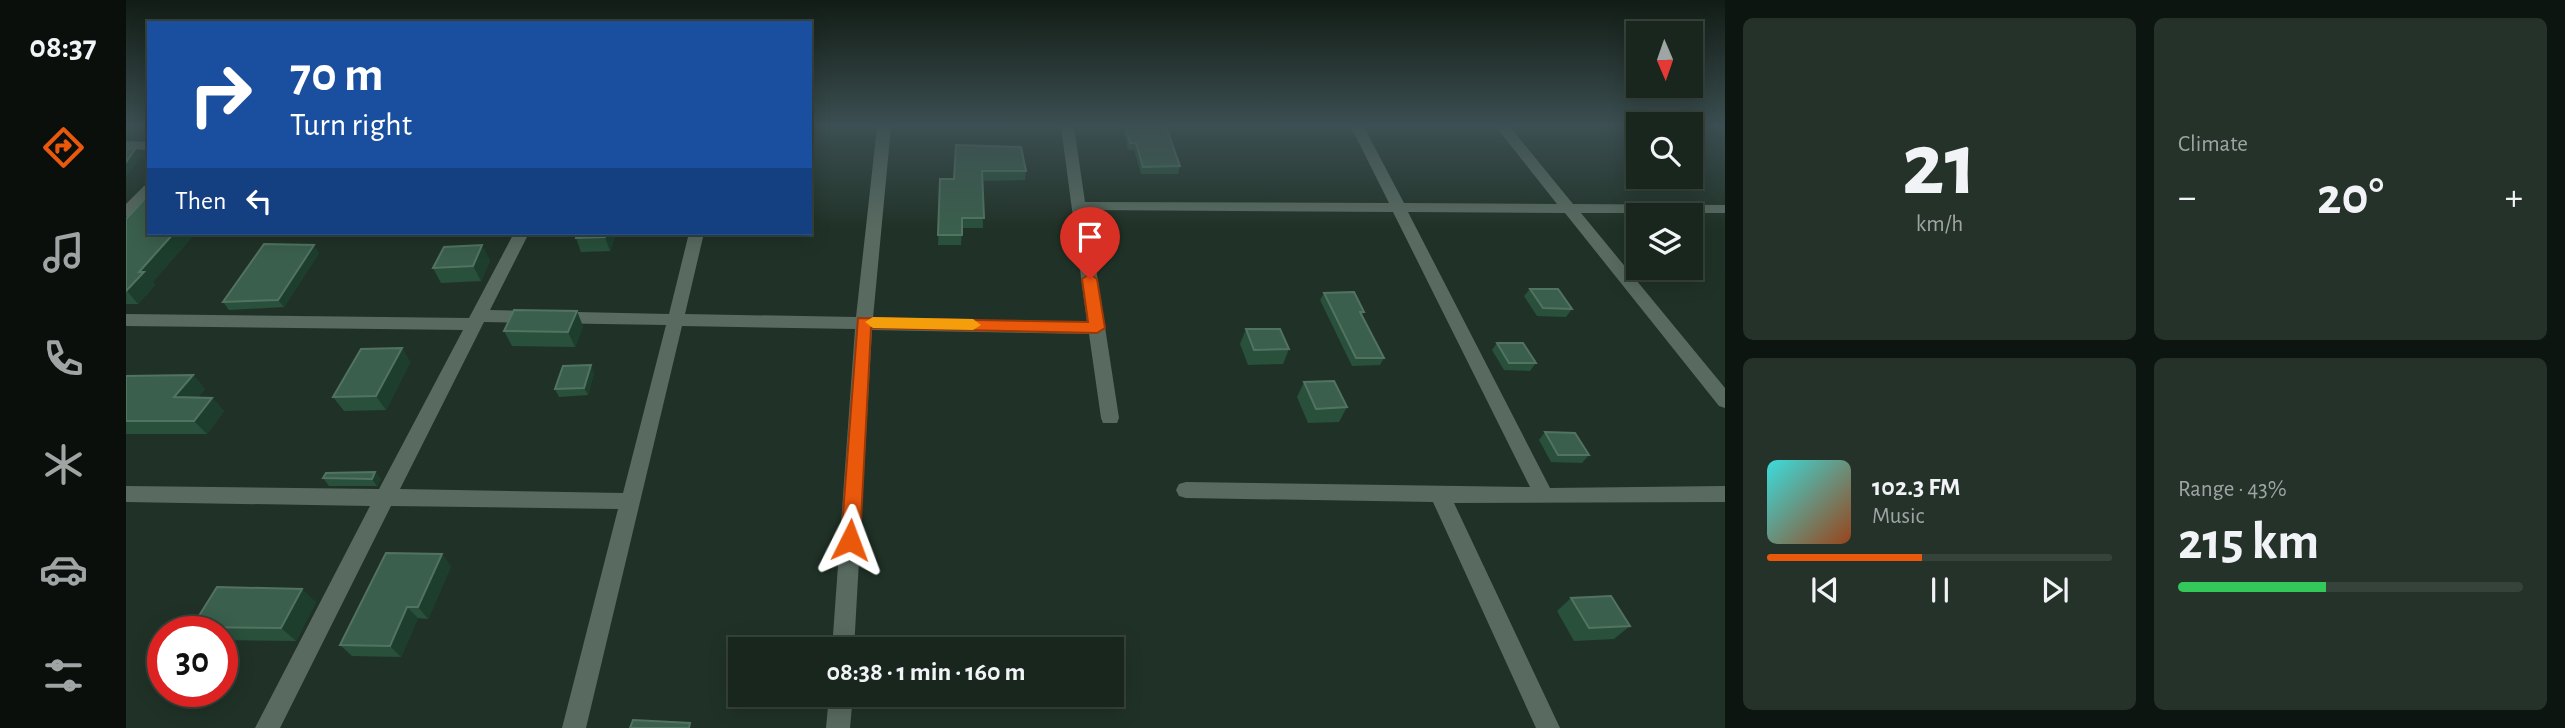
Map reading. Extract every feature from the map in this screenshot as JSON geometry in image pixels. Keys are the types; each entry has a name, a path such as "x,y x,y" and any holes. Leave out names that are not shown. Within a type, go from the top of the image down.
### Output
{"street":[{"path":"844,637 864,322 881,161"},
{"path":"1072,161 1110,418"},
{"path":"1375,161 1544,496"},
{"path":"1531,161 1725,401"},
{"path":"126,212 147,193"},
{"path":"1079,206 1725,209"},
{"path":"267,728 519,235"},
{"path":"574,728 696,235"},
{"path":"126,320 676,318 1097,328"},
{"path":"1186,490 1544,496 1725,494"},
{"path":"126,494 630,501"},
{"path":"1440,495 1548,728"},
{"path":"838,728 840,707"}],"building":[{"path":"955,161 1024,161 1026,171 982,171 984,218 962,218 962,235 938,235 940,179 954,179"},
{"path":"1141,161 1178,161 1180,166 1143,167"},
{"path":"147,196 147,235 172,235 126,291 126,219"},
{"path":"577,235 606,235 605,237 576,238"},
{"path":"264,244 314,245 278,300 223,302"},
{"path":"482,245 473,266 433,268 444,247"},
{"path":"1530,289 1558,289 1572,309 1543,308"},
{"path":"1354,292 1364,312 1360,312 1384,358 1356,358 1324,293"},
{"path":"514,310 577,311 568,332 504,331"},
{"path":"1246,329 1280,329 1289,349 1254,350"},
{"path":"1497,343 1523,343 1536,363 1509,363"},
{"path":"402,348 376,396 333,397 361,349"},
{"path":"591,365 584,388 555,389 563,366"},
{"path":"193,375 174,397 212,398 194,421 126,421 126,376"},
{"path":"1334,381 1347,407 1316,409 1304,382"},
{"path":"1545,432 1575,433 1589,455 1558,455"},
{"path":"375,472 372,479 323,478 326,473"},
{"path":"386,553 442,554 418,607 407,607 390,646 340,645"},
{"path":"217,587 302,589 281,628 238,628 238,616 199,616"},
{"path":"1611,596 1630,626 1589,628 1571,598"},
{"path":"633,720 690,723 689,728 630,728"}],"slow traffic":[{"path":"873,322 973,325"}],"route":[{"path":"850,540 864,322 1097,328 1090,279"}]}
